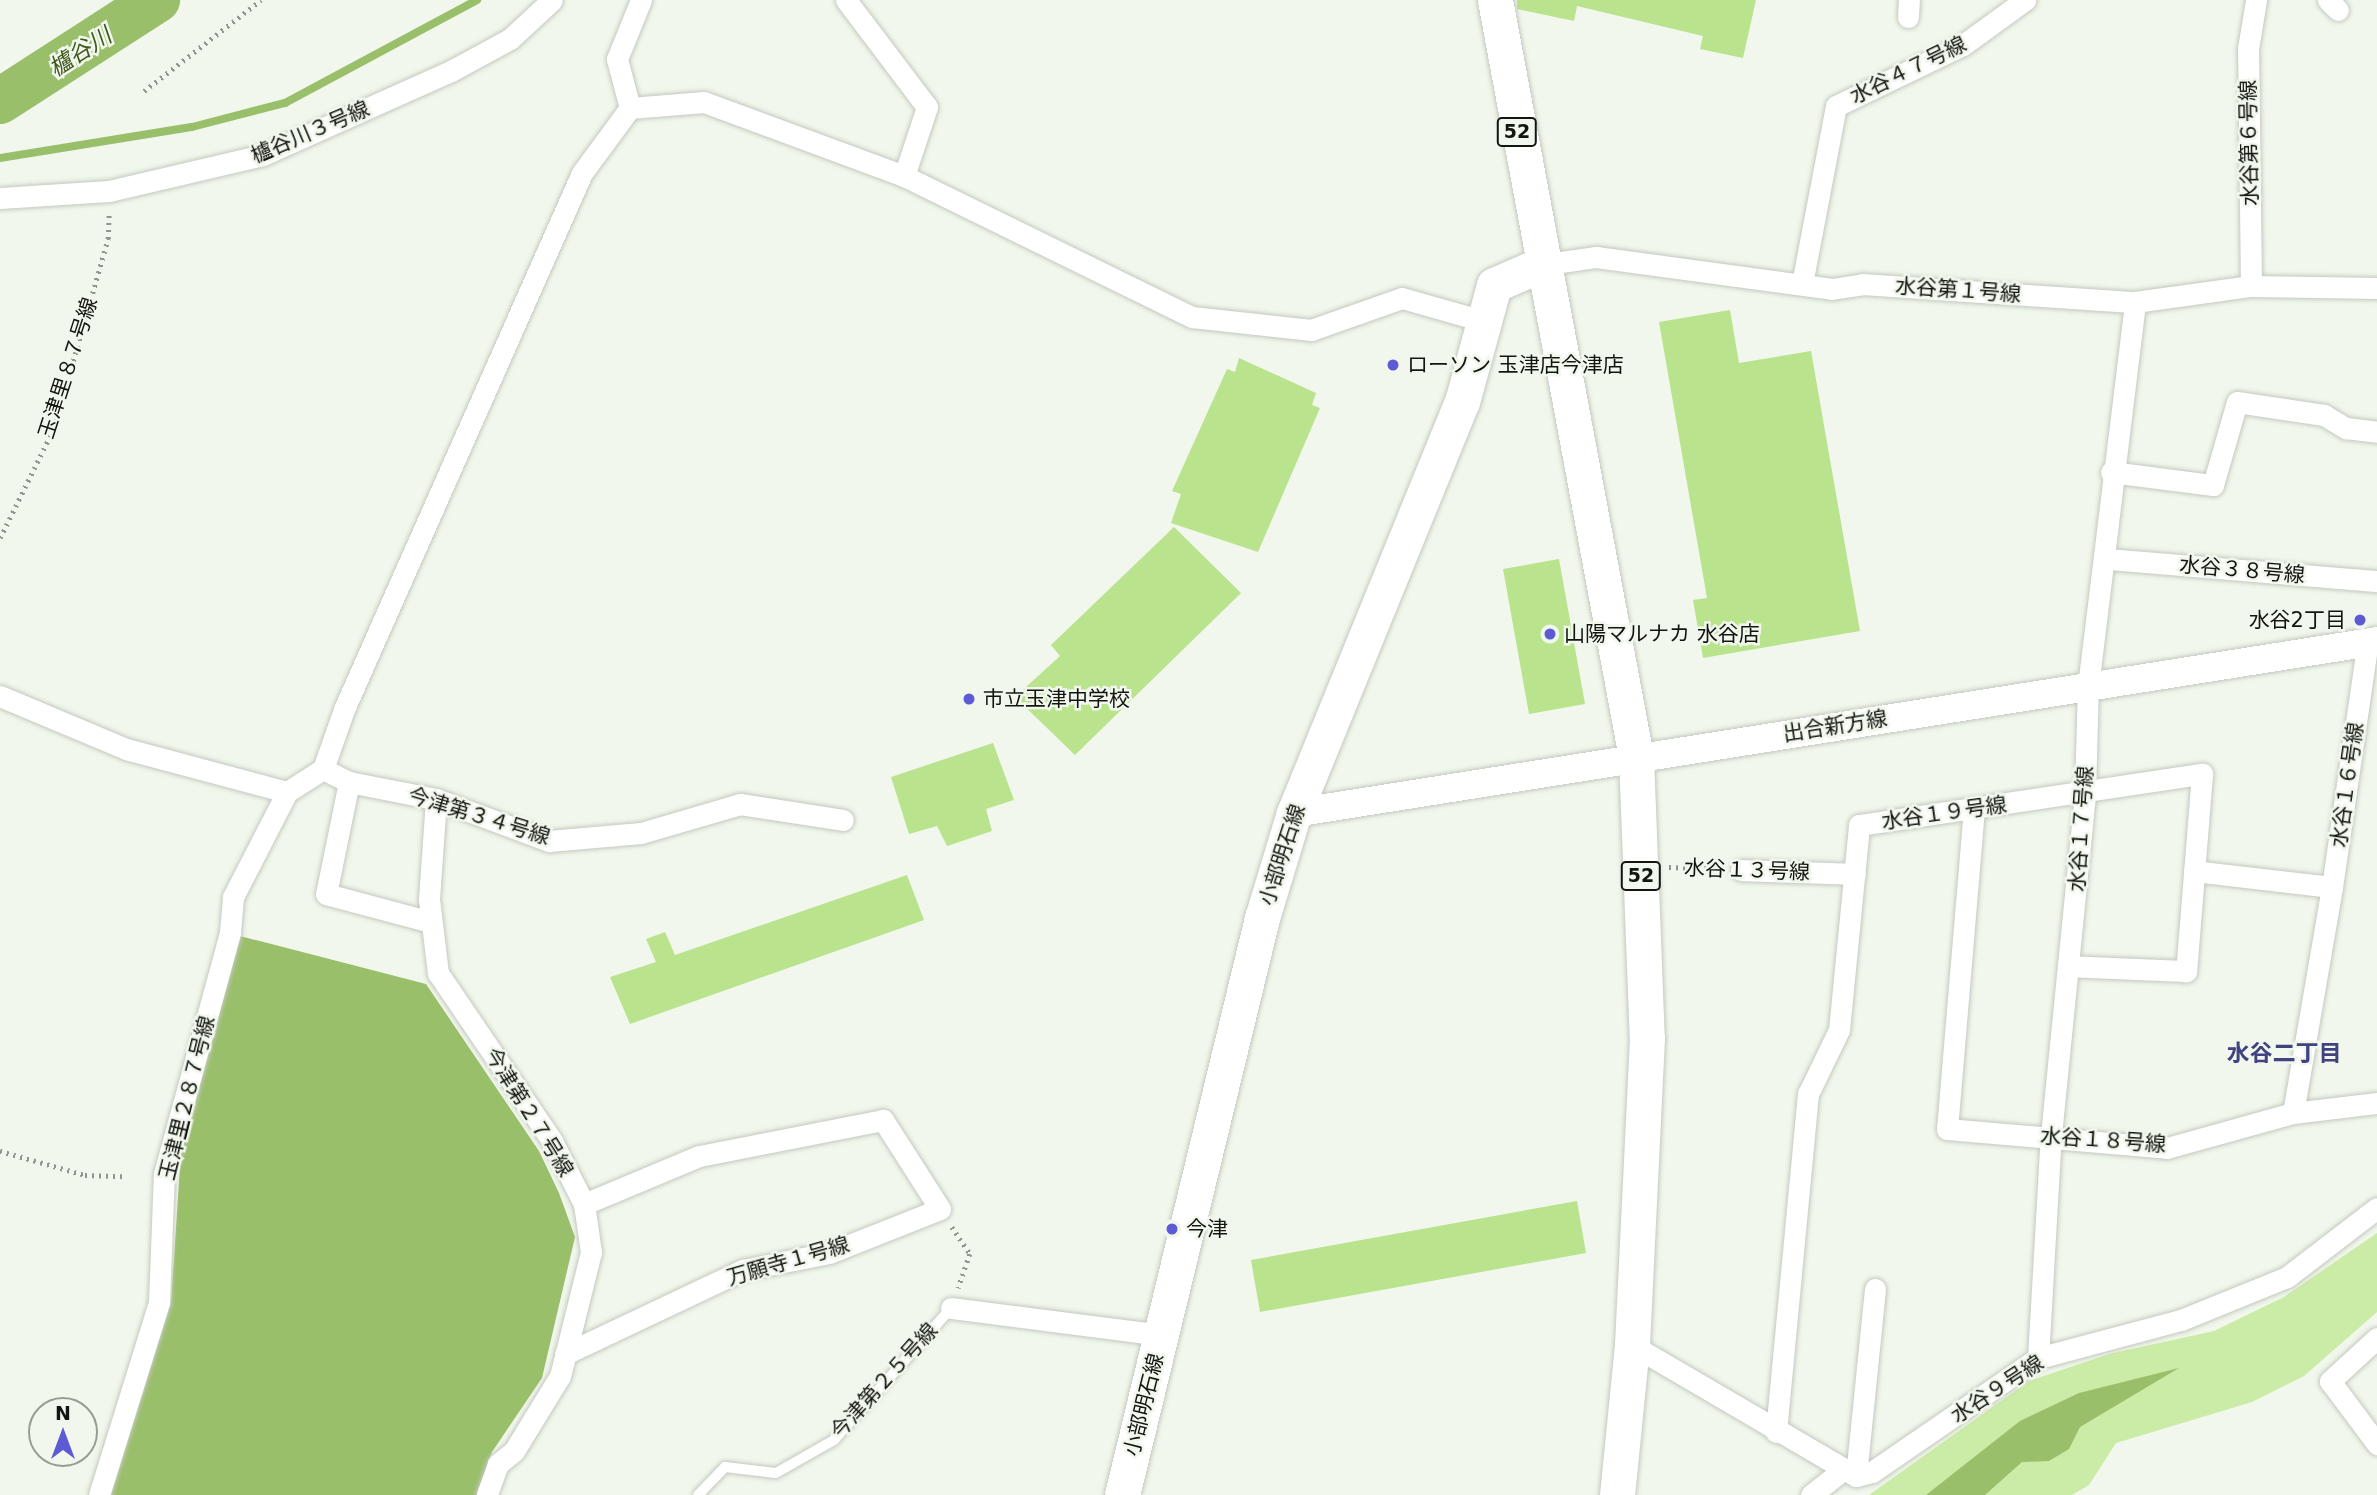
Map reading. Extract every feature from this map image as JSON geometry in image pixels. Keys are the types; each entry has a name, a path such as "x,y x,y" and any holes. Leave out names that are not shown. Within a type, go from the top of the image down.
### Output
{"main road":[{"name":"52","path":"1495,0 1540,265 1636,757 1647,1038 1632,1345 1617,1495"},
{"name":"小部明石線","path":"1122,1495 1262,918 1294,813 1462,402 1480,320 1494,285 1540,265"}],"street":[{"name":"櫨谷川３号線","path":"0,198 109,191 263,156 451,71 510,39 552,0"},
{"path":"630,108 617,59 641,0"},
{"path":"846,0 927,107 904,176"},
{"name":"水谷４７号線","path":"1802,284 1836,106 1963,45 2025,0"},
{"name":"水谷第６号線","path":"2250,286 2248,49 2256,0"},
{"path":"0,696 126,749 287,792 323,769 345,707 582,173 630,108 704,102 904,176 1192,317 1311,330 1402,298 1480,320"},
{"name":"水谷第１号線","path":"1540,265 1596,257 1802,284 2135,302 2250,286 2377,288"},
{"name":"水谷１７号線","path":"2038,1358 2051,1135 2085,792 2088,686 2108,559 2111,472 2135,302"},
{"path":"2111,472 2213,485 2237,402 2324,415 2346,428 2377,432"},
{"name":"水谷３８号線","path":"2108,559 2377,581"},
{"name":"出合新方線","path":"1294,813 2373,641"},
{"name":"水谷１６号線","path":"2332,887 2373,641"},
{"name":"今津第３４号線","path":"323,769 349,782 436,799 549,841 641,833 740,804 843,820"},
{"name":"水谷１９号線","path":"1776,1432 1808,1094 1839,1030 1859,825 2202,774 2186,971 2069,966"},
{"path":"349,782 326,894 431,922"},
{"name":"玉津里２８７号線","path":"99,1495 159,1303 164,1174 230,932 233,897 287,792"},
{"name":"今津第２７号線","path":"436,799 431,922 438,973 552,1141 584,1204 591,1252 559,1376 521,1457 498,1464 487,1495"},
{"name":"水谷１８号線","path":"1974,808 1947,1129 2051,1135 2167,1148 2293,1114 2377,1102"},
{"name":"水谷１３号線","path":"1741,870 1854,874"},
{"path":"2194,872 2332,887 2293,1114"},
{"path":"584,1204 699,1156 883,1120 940,1209"},
{"name":"水谷９号線","path":"1811,1495 1850,1473 1872,1472 2038,1358 2181,1320 2287,1277 2377,1208"},
{"name":"万願寺１号線","path":"565,1354 743,1269 830,1253 940,1209"},
{"path":"1632,1345 1776,1432 1850,1473 1875,1289"},
{"name":"今津第２５号線","path":"951,1308 1161,1335"},
{"path":"2377,1338 2330,1381 2377,1444"}],"lane":[{"name":"今津第２５号線","path":"698,1495 725,1467 776,1473 834,1440 951,1308"}],"path":[{"path":"144,91 261,0"},
{"name":"玉津里８７号線","path":"0,538 54,428 108,239 109,191"},
{"name":"水谷１３号線","path":"1640,866 1741,870"},
{"path":"0,1151 85,1175 122,1177"},
{"path":"940,1209 970,1255 951,1308"}],"shaded area":[{"path":"240,936 426,984 539,1151 559,1193 575,1237 542,1378 492,1452 477,1495 111,1495 171,1303 181,1151"},
{"path":"2377,1233 2377,1312 2304,1376 2252,1402 2116,1443 2089,1485 2072,1495 1869,1495 2029,1381 2109,1354 2214,1331 2284,1297"},
{"path":"2179,1368 2080,1427 2069,1449 2049,1461 2022,1462 1985,1495 1926,1495 2020,1421 2079,1393"}],"building":[{"path":"1517,0 1756,0 1743,58 1700,49 1703,36 1577,6 1574,21 1517,9"},
{"path":"1730,310 1739,363 1811,351 1860,631 1703,658 1693,600 1707,598 1659,322"},
{"path":"1239,358 1316,393 1312,405 1320,408 1258,552 1171,523 1181,494 1172,491 1227,369 1235,372"},
{"path":"1174,527 1241,593 1075,755 1015,697 1060,656 1051,645"},
{"path":"1559,559 1585,704 1529,714 1503,569"},
{"path":"993,743 1014,800 986,809 992,831 947,846 937,826 909,834 891,777"},
{"path":"907,875 924,920 630,1024 610,977 656,962 646,939 665,932 675,955"},
{"path":"1577,1201 1586,1253 1260,1312 1251,1260"}],"waterway":[{"name":"櫨谷川","path":"0,101 157,0"},
{"path":"0,158 192,127 285,103 477,0"}],"place":[{"name":"ローソン 玉津店今津店","path":"1393,365"},
{"name":"水谷2丁目","path":"2360,620"},
{"name":"山陽マルナカ 水谷店","path":"1550,634"},
{"name":"市立玉津中学校","path":"969,699"},
{"name":"今津","path":"1172,1229"}],"district":[{"name":"水谷二丁目","path":"2284,1053"}]}
